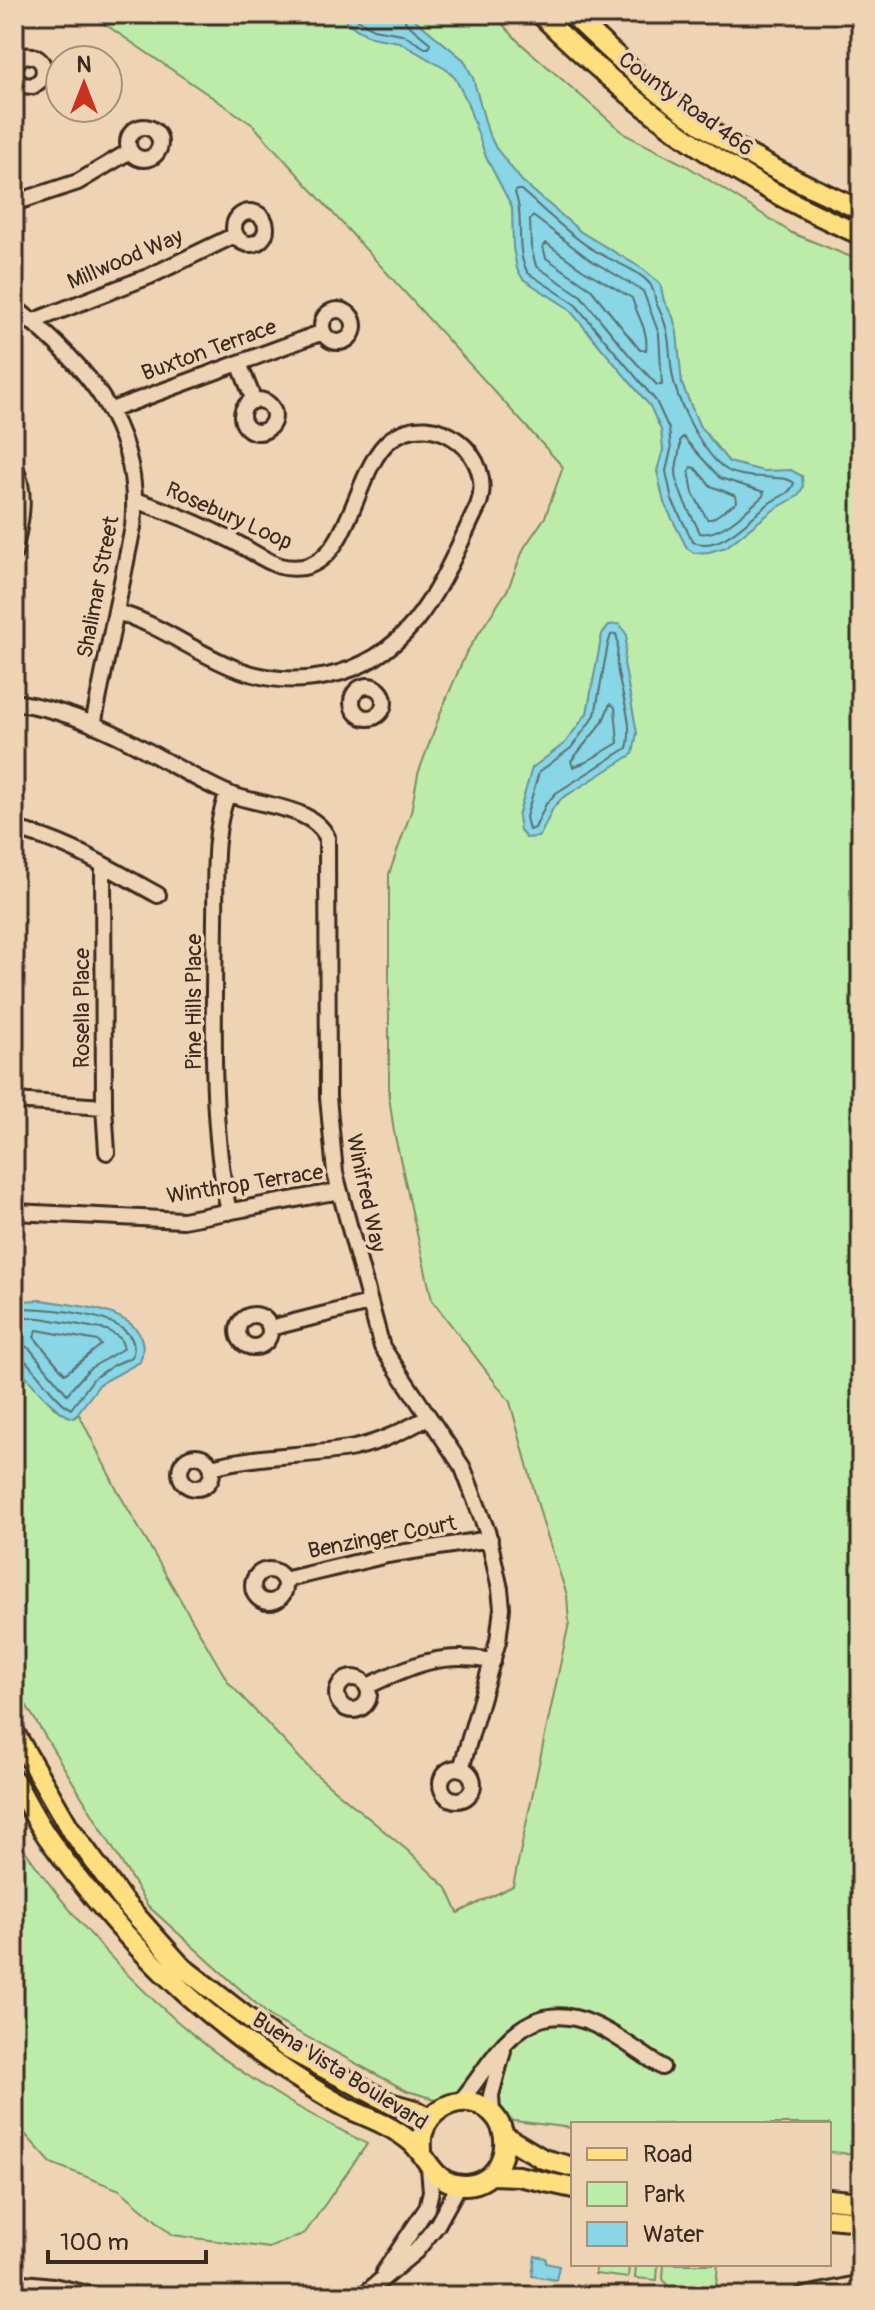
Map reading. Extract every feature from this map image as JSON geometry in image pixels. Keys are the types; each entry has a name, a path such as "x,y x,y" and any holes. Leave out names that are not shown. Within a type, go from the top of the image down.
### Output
{"main road":[{"name":"County Road 466","path":"540,14 629,97 693,145 803,209 861,235"},
{"name":"County Road 466","path":"572,14 644,80 703,126 757,159 861,210"},
{"name":"Buena Vista Boulevard","path":"14,1732 78,1839 124,1902 181,1966 288,2049 390,2103 430,2118"},
{"name":"Buena Vista Boulevard","path":"14,1780 49,1840 115,1925 184,1994 260,2054 341,2105 392,2128 426,2160"},
{"path":"460,2102 477,2104 492,2113 505,2136 503,2157 491,2175 476,2183 459,2185 442,2179 426,2160 422,2134 430,2118 443,2107 460,2102"},
{"path":"505,2136 543,2159 571,2166"},
{"path":"491,2175 518,2176 571,2188"},
{"path":"831,2199 861,2202"},
{"path":"831,2218 861,2221"}],"street":[{"path":"14,66 22,56 32,55 40,60 45,69 42,79 33,86 22,85 14,77"},
{"path":"14,203 78,182 130,151"},
{"name":"Millwood Way","path":"31,322 150,276 235,235"},
{"name":"Shalimar Street","path":"14,307 81,371 111,410 129,451 135,500 133,527 93,725"},
{"name":"Buxton Terrace","path":"111,410 323,332"},
{"path":"239,363 254,401"},
{"name":"Rosebury Loop","path":"116,612 166,631 223,663 257,675 301,679 356,669 388,649 428,606 478,506 482,488 474,457 456,439 445,432 423,429 401,433 390,440 376,459 330,550 306,567 276,565 188,520 135,500"},
{"path":"14,465 23,498 14,553"},
{"path":"356,669 363,687"},
{"name":"Winifred Way","path":"14,702 51,710 93,725 228,793 305,815 323,828 327,837 328,1111 339,1191 382,1347 463,1468 490,1539 502,1608 493,1661 461,1769"},
{"name":"Pine Hills Place","path":"228,793 217,840 214,976 219,1150 229,1212"},
{"path":"14,829 60,844 158,895"},
{"name":"Rosella Place","path":"103,865 107,1152"},
{"path":"14,1101 104,1107"},
{"name":"Winthrop Terrace","path":"14,1212 166,1220 229,1212 339,1191"},
{"path":"270,1328 369,1303"},
{"path":"212,1467 254,1457 354,1448 403,1432 429,1417"},
{"name":"Benzinger Court","path":"284,1580 387,1555 490,1539"},
{"path":"368,1686 418,1663 432,1660 461,1657 493,1661"},
{"path":"460,2102 518,2030 538,2019 565,2015 598,2027 662,2067"},
{"path":"492,2113 491,2095 505,2044"},
{"path":"379,2279 427,2208 431,2191 426,2160"},
{"path":"362,2296 416,2251 437,2225 459,2185"},
{"path":"14,2282 53,2286 97,2296"},
{"path":"801,2296 861,2283"}],"green space":[{"path":"90,14 493,14 519,42 626,135 687,166 792,233 861,261 861,2154 831,2152 831,2122 571,2122 571,2128 514,2121 407,2091 272,2018 148,1906 14,1685 14,1356 54,1408 74,1418 79,1414 117,1490 228,1682 312,1771 407,1850 447,1888 458,1913 513,1886 569,1623 567,1595 543,1523 510,1402 432,1300 394,1132 389,1096 389,874 411,812 418,774 442,709 466,653 508,589 524,548 545,517 563,467 253,125"},
{"path":"14,1835 102,1947 170,2015 246,2074 296,2106 367,2144 305,2233 269,2248 173,2235 120,2190 51,2163 14,2122"},
{"path":"597,2266 629,2266 628,2278 595,2274"},
{"path":"636,2266 658,2266 657,2280 635,2278"},
{"path":"664,2266 718,2266 716,2286 708,2292 669,2288 663,2279"}],"water":[{"path":"338,14 408,14 464,60 473,78 488,132 496,148 522,181 581,232 643,269 660,283 677,332 682,384 699,425 729,462 763,471 791,470 802,476 803,487 798,496 775,509 726,547 694,553 687,548 664,503 657,471 663,450 661,430 650,406 568,308 523,279 517,269 512,207 486,157 466,99 455,78 447,70 399,42 371,37"},
{"path":"619,624 627,635 624,663 637,733 633,754 561,799 553,808 541,834 526,838 520,830 518,816 532,768 565,743 587,713 602,634 609,625"},
{"path":"42,1300 110,1313 137,1331 143,1344 140,1362 100,1384 74,1418 58,1409 38,1391 16,1361 14,1301"},
{"path":"535,2256 559,2266 556,2280 532,2276"}]}
